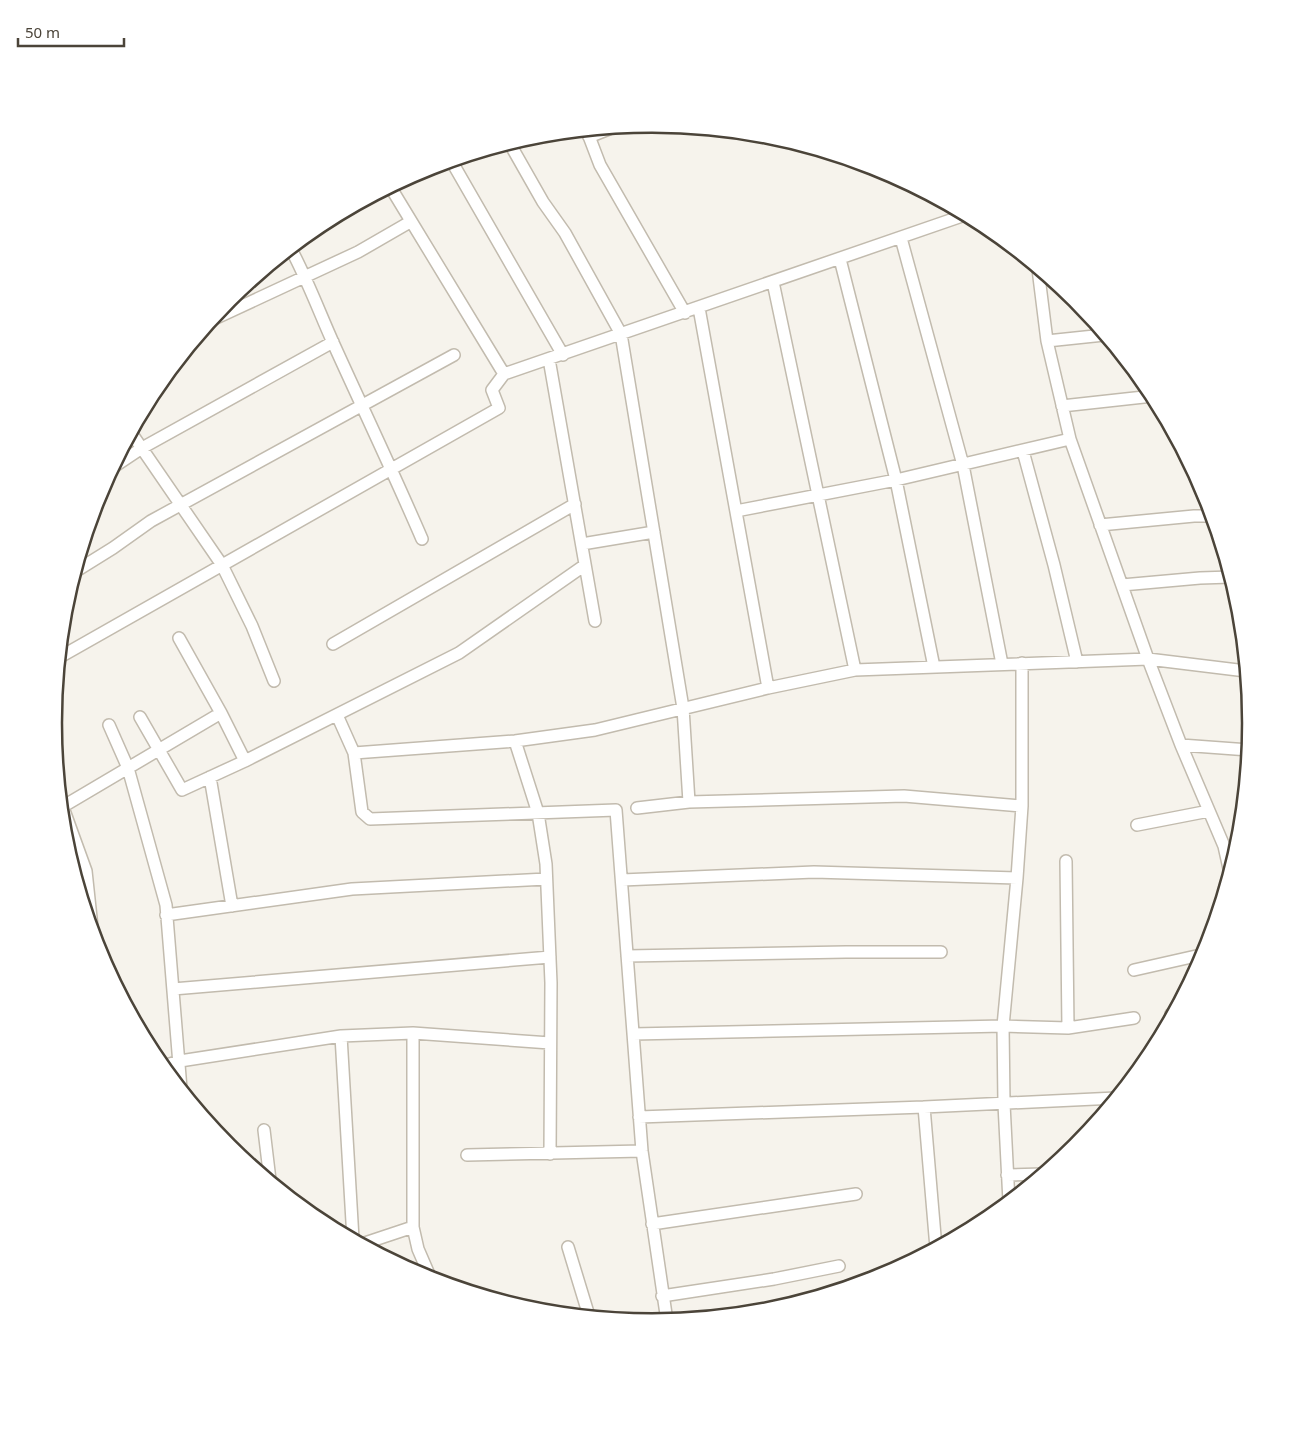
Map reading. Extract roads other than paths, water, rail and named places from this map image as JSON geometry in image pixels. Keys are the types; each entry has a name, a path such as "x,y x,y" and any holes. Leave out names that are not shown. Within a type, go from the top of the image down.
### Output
{"street":[{"path":"589,138 600,165 684,313"},
{"path":"514,151 565,233 621,334 684,708 689,802"},
{"path":"455,168 563,355"},
{"path":"394,193 504,374"},
{"path":"67,653 499,408 492,390 504,374 956,218"},
{"path":"232,309 358,252 410,222"},
{"path":"901,238 963,465 1002,664"},
{"path":"294,254 306,277 332,342 422,539"},
{"path":"840,259 896,480 934,667"},
{"path":"1041,279 1047,341 1070,439 1148,659 1181,745 1224,846 1227,857"},
{"path":"773,282 855,670"},
{"path":"700,308 768,688"},
{"path":"1047,341 1097,336"},
{"path":"125,459 332,342"},
{"path":"85,565 113,548 151,521 454,355"},
{"path":"549,359 595,621"},
{"path":"1062,406 1144,397"},
{"path":"136,439 222,565 252,626 274,681"},
{"path":"736,511 896,480 1070,439"},
{"path":"1023,450 1077,662"},
{"path":"333,644 575,504"},
{"path":"1100,525 1204,516"},
{"path":"582,544 654,532"},
{"path":"140,717 182,790 245,761 458,653 585,565"},
{"path":"1122,585 1200,578 1224,578"},
{"path":"179,638 221,713 245,761"},
{"path":"354,753 514,742 595,730 768,688 855,670 1148,659 1239,670"},
{"path":"1008,1194 1004,1104 1003,1026 1022,806 1022,663"},
{"path":"68,802 221,713"},
{"path":"337,715 354,753 362,812 370,819 616,810 642,1151 665,1313"},
{"path":"110,725 128,768 166,905 181,1079"},
{"path":"514,742 538,814 546,880 550,957 550,1154"},
{"path":"1181,745 1241,749"},
{"path":"210,777 232,906"},
{"path":"637,808 689,802 904,796 1022,806"},
{"path":"1136,825 1209,811"},
{"path":"74,838 86,872 88,894"},
{"path":"1066,861 1068,1028"},
{"path":"622,880 814,872 1017,878"},
{"path":"166,915 352,889 546,880"},
{"path":"627,956 941,952"},
{"path":"1134,970 1195,956"},
{"path":"173,989 550,957"},
{"path":"633,1034 1003,1026 1068,1028 1134,1018"},
{"path":"171,1064 341,1036 413,1033 550,1043"},
{"path":"413,1033 413,1227 418,1249 427,1269"},
{"path":"341,1036 353,1231"},
{"path":"639,1117 1108,1098"},
{"path":"924,1107 935,1241"},
{"path":"264,1130 269,1172"},
{"path":"467,1155 642,1151"},
{"path":"1007,1175 1033,1174"},
{"path":"652,1224 856,1194"},
{"path":"370,1241 413,1227"},
{"path":"568,1248 587,1309"},
{"path":"662,1296 774,1279 839,1266"}]}
